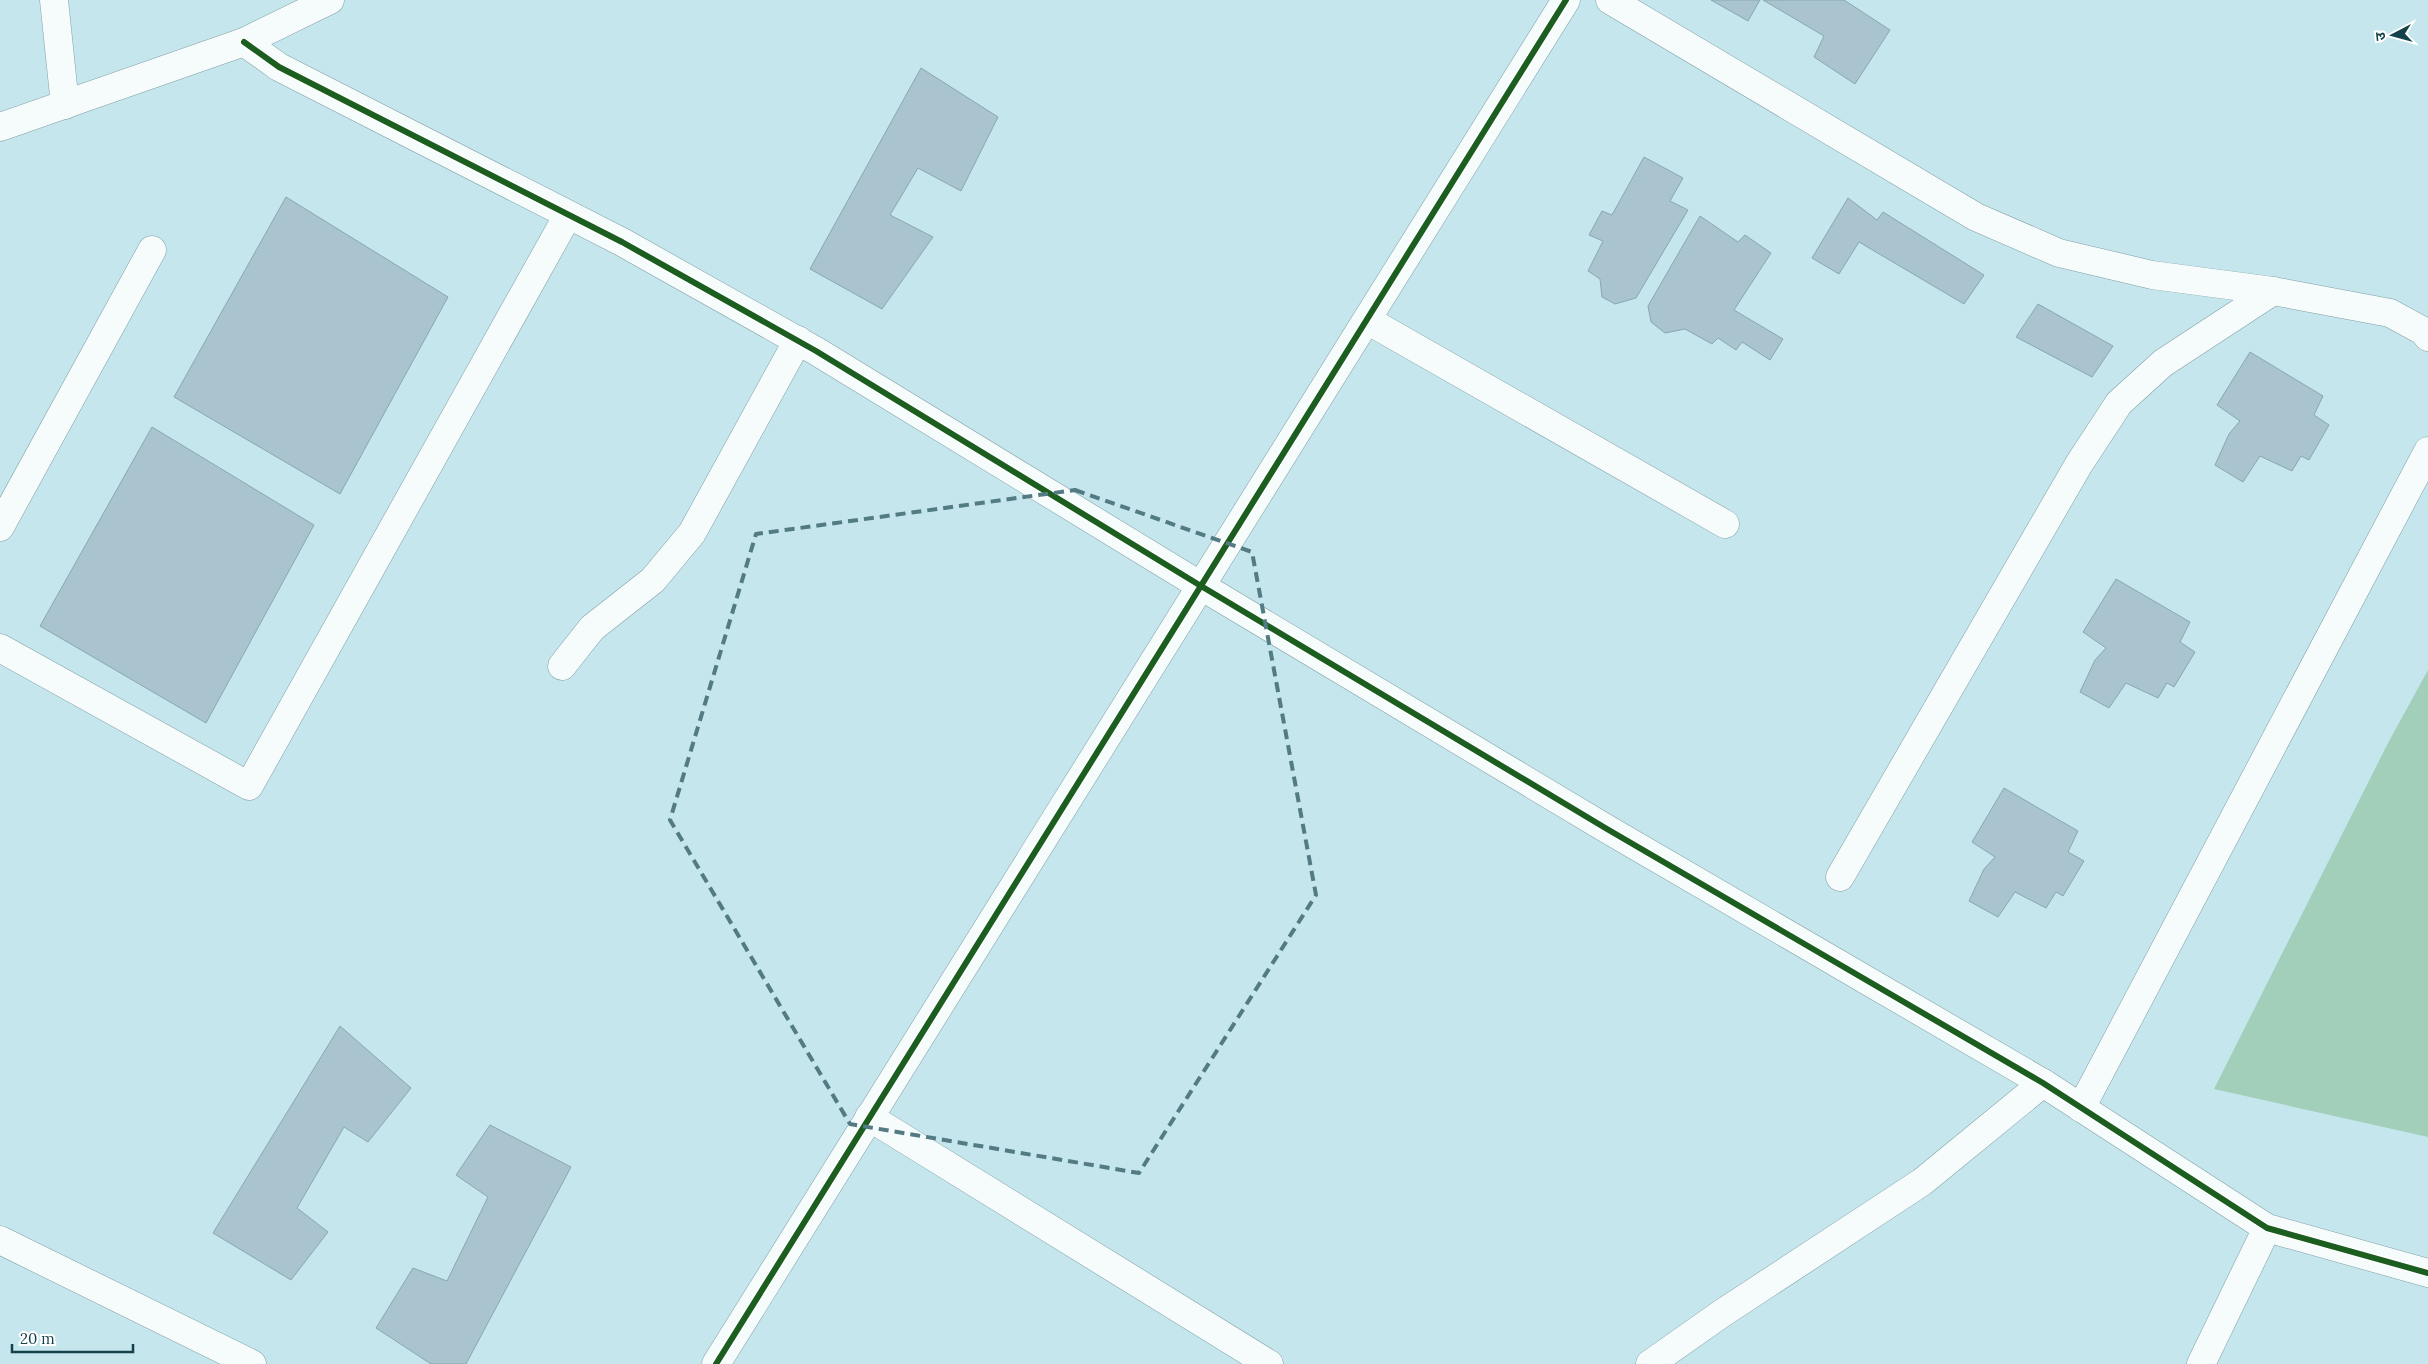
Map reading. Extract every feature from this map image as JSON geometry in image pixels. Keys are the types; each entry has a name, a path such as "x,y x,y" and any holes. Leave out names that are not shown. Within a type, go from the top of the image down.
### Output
{"street":[{"path":"54,0 64,106"},
{"path":"0,128 244,42 330,0"},
{"path":"716,1364 1566,0"},
{"path":"1610,0 1976,218 2058,253 2152,275 2273,291 2390,314 2423,331 2428,337"},
{"path":"244,42 279,67 622,242 798,340 1201,586 1607,829 2043,1083 2267,1228 2428,1273"},
{"path":"0,648 249,786 568,215"},
{"path":"0,527 152,250"},
{"path":"1840,877 2069,481 2119,403 2163,363 2273,291"},
{"path":"1367,320 1724,524"},
{"path":"562,666 592,628 653,580 692,533 798,340"},
{"path":"2081,1108 2428,450"},
{"path":"1650,1364 1721,1314 1922,1182 2043,1083"},
{"path":"869,1117 1269,1364"},
{"path":"2201,1364 2267,1228"},
{"path":"0,1240 252,1364"}],"highlighted area":[{"path":"1075,490 1252,552 1316,895 1139,1173 850,1124 670,820 756,534"}],"green space":[{"path":"2428,670 2428,1137 2214,1089 2388,743"}],"building":[{"path":"1711,0 1760,0 1748,21"},
{"path":"1763,0 1844,0 1890,30 1855,84 1814,57 1824,36"},
{"path":"921,68 998,117 961,191 918,168 890,215 933,237 882,309 810,269"},
{"path":"1644,157 1683,178 1670,201 1688,210 1636,298 1615,304 1602,297 1600,279 1588,271 1603,241 1589,235 1602,211 1612,215"},
{"path":"286,197 448,297 340,494 174,397"},
{"path":"1848,198 1877,220 1883,212 1984,275 1964,304 1859,242 1839,274 1812,258"},
{"path":"1700,216 1738,242 1745,235 1771,253 1734,310 1783,339 1770,360 1742,342 1736,350 1718,338 1712,344 1685,329 1665,333 1651,322 1648,306"},
{"path":"2038,304 2113,346 2092,377 2016,337"},
{"path":"2250,352 2323,396 2314,415 2329,425 2309,460 2301,456 2292,471 2260,456 2243,482 2215,465 2229,434 2240,421 2217,405"},
{"path":"152,427 314,525 206,723 40,626"},
{"path":"2116,579 2190,622 2180,642 2195,652 2174,687 2167,683 2158,698 2126,683 2109,708 2080,692 2095,660 2106,648 2083,632"},
{"path":"2004,788 2078,831 2068,852 2084,861 2063,896 2056,892 2046,908 2015,892 1998,917 1969,901 1984,869 1995,857 1972,842"},
{"path":"340,1026 411,1088 368,1142 344,1127 297,1208 328,1232 291,1280 213,1233"},
{"path":"490,1125 571,1167 466,1364 431,1364 376,1328 413,1268 447,1281 488,1197 456,1175"}],"cycle path":[{"path":"716,1364 1566,0"},
{"path":"244,42 279,67 622,242 816,351 1201,586 1607,829 2043,1083 2267,1228 2428,1273"}]}
